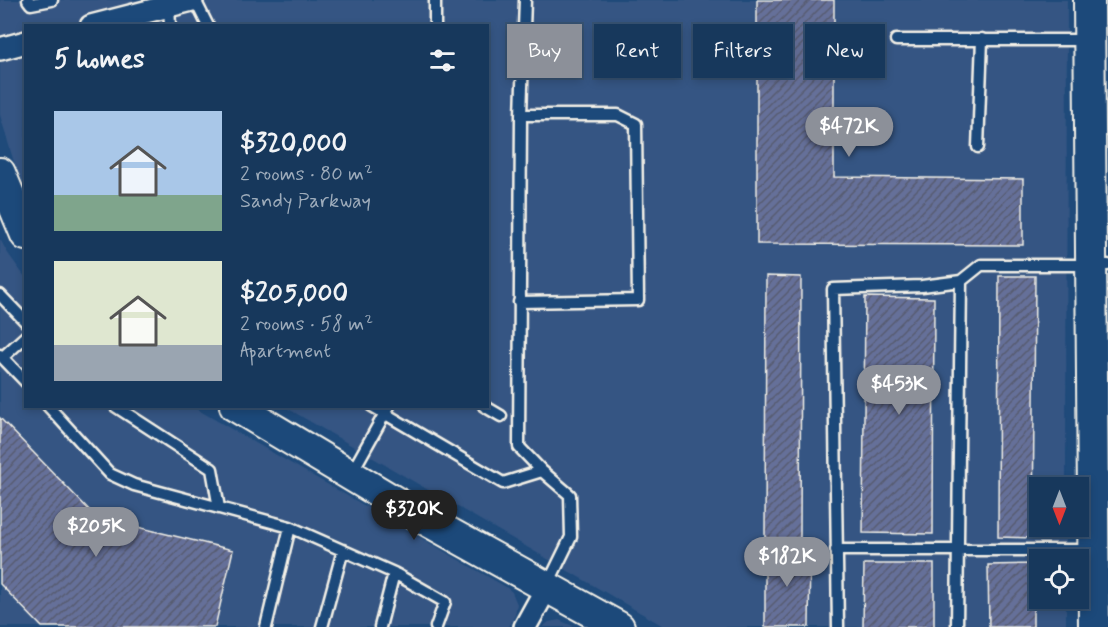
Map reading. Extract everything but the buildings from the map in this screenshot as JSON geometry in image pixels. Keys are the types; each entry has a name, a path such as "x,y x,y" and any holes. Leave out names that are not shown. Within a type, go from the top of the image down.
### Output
{"street":[{"path":"96,24 144,6 169,16 194,0"},
{"path":"1089,0 1099,266 1094,627"},
{"path":"0,49 24,43"},
{"path":"0,173 18,202 24,227"},
{"path":"239,408 424,519 619,627"},
{"path":"525,627 547,587"}],"lane":[{"path":"28,0 31,4 52,0"},
{"path":"194,0 207,24"},
{"path":"435,0 435,24"},
{"path":"525,0 521,115 519,447 570,495 571,537 547,587"},
{"path":"978,147 982,39"},
{"path":"896,40 1089,40"},
{"path":"519,302 638,300 636,124 618,115 521,115"},
{"path":"838,627 833,289 922,286 961,281 981,265 1099,266"},
{"path":"957,627 961,281"},
{"path":"0,295 24,320"},
{"path":"24,338 1,356 24,380"},
{"path":"50,408 110,474 134,485 290,527 394,573 445,602 436,627"},
{"path":"118,408 212,469 219,508"},
{"path":"487,408 501,417"},
{"path":"350,475 387,410 503,483 542,471"},
{"path":"266,627 290,527"},
{"path":"322,627 343,550"},
{"path":"836,550 1094,550"},
{"path":"380,627 394,573"}],"shaded area":[{"path":"0,0 1067,0 1066,477 1029,477 1029,537 1066,537 1066,549 1029,549 1029,609 1066,609 1066,627 665,627 287,408 489,408 489,24 24,24 24,185 13,159 0,115"},
{"path":"0,239 24,276 24,408 195,408 506,587 512,592 517,604 509,627 0,627"},
{"path":"559,620 575,627 542,627 549,622"}]}
